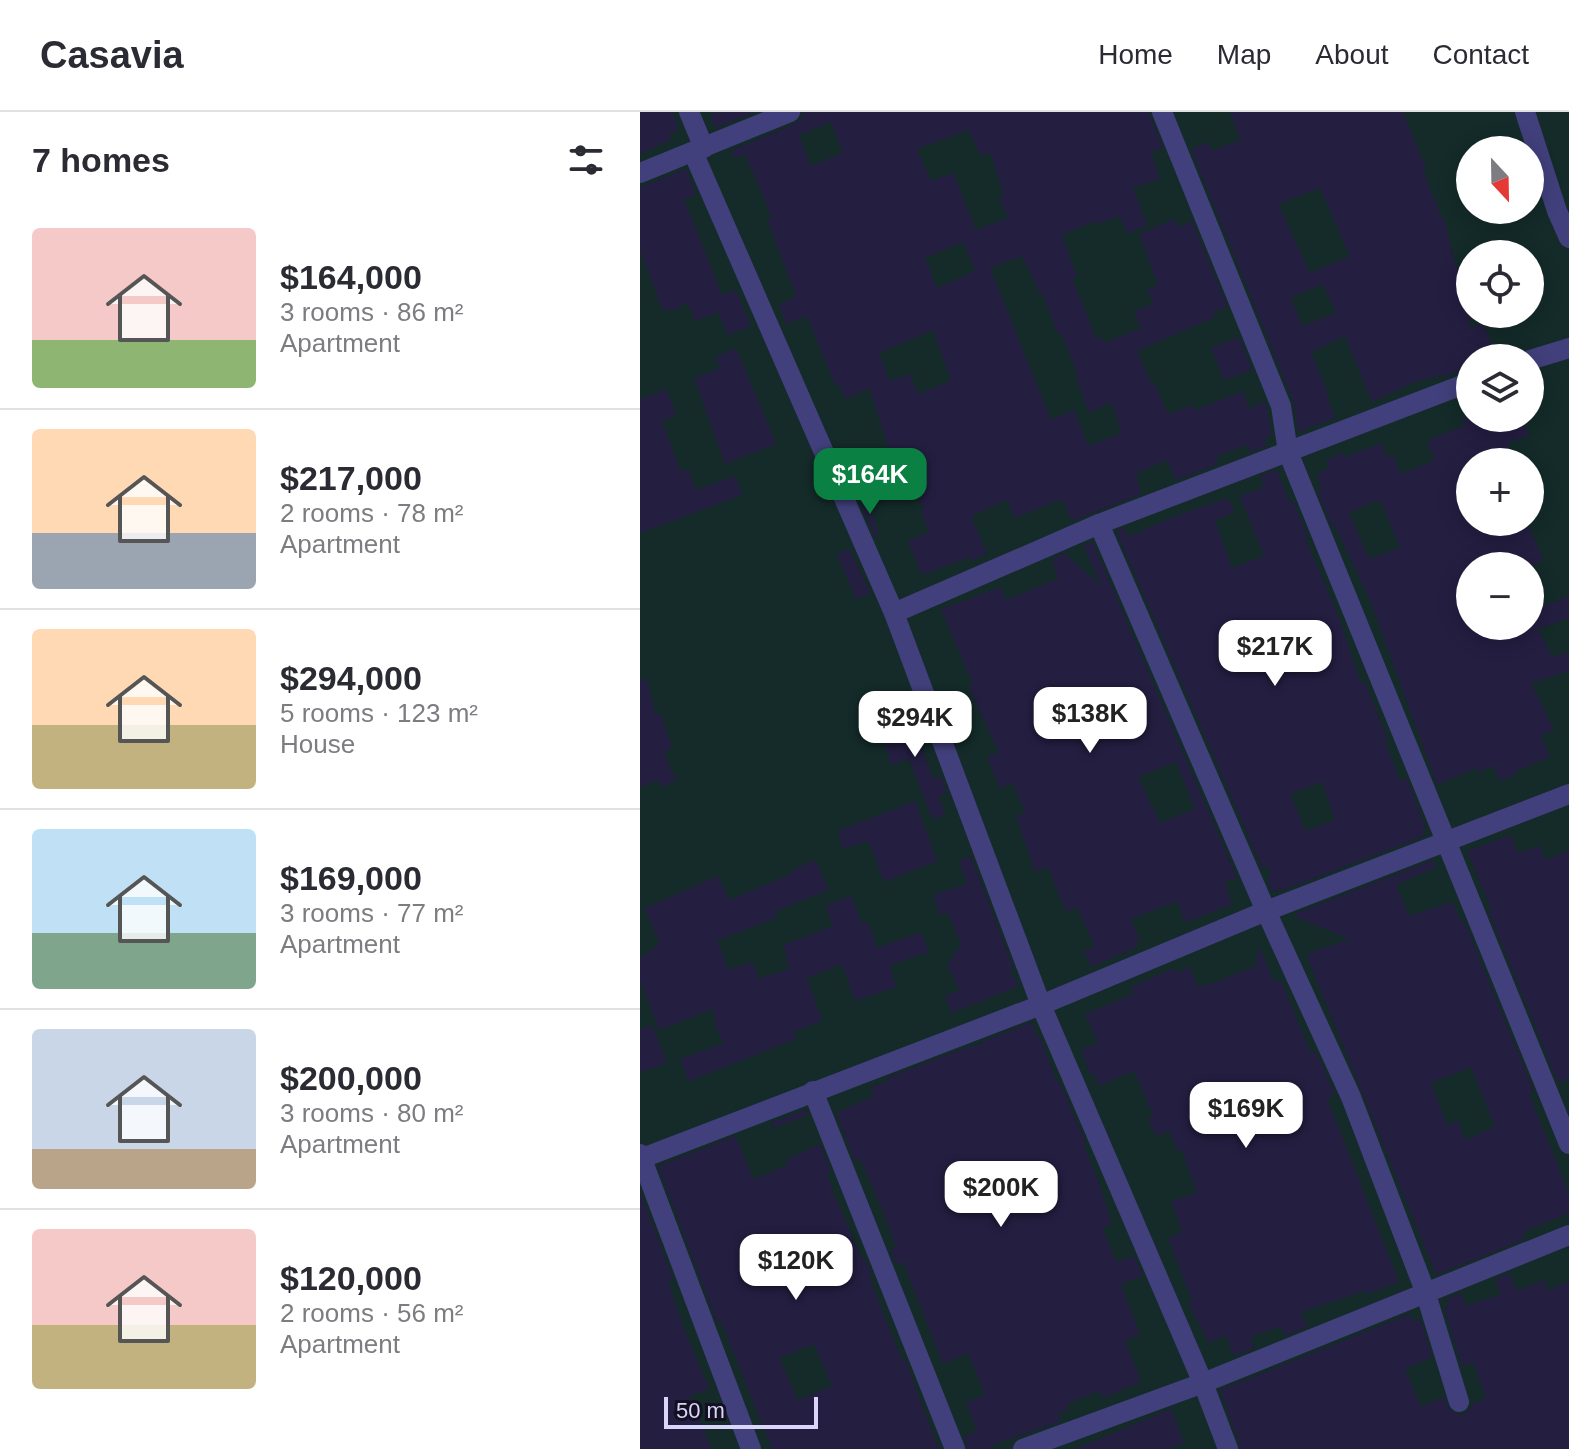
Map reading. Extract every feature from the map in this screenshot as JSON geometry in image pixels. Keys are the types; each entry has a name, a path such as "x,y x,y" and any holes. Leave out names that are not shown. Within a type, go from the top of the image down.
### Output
{"street":[{"path":"689,112 699,150 894,613 1041,1005 1203,1383 1228,1449"},
{"path":"640,173 790,112"},
{"path":"1162,112 1281,406 1288,452 1569,1144"},
{"path":"1525,112 1557,211 1569,238"},
{"path":"1544,356 1569,348"},
{"path":"894,613 1099,524 1456,387"},
{"path":"1099,524 1266,911 1351,1097 1425,1291 1459,1402"},
{"path":"751,1449 640,1157 1041,1005 1266,911 1569,794"},
{"path":"813,1091 955,1449"},
{"path":"1023,1449 1203,1383 1569,1235"}],"green space":[{"path":"640,112 1569,112 1569,1449 640,1449"}],"building":[{"path":"640,112 673,112 679,130 669,133 672,139 640,154"},
{"path":"719,112 756,112 715,128 710,115"},
{"path":"803,112 1149,112 1163,148 1151,153 1160,179 1133,188 1147,225 1128,234 1119,216 1097,224 1095,221 1062,235 1077,277 1072,279 1097,340 1103,338 1104,343 1141,328 1134,311 1154,304 1147,290 1158,285 1139,234 1175,219 1178,227 1192,221 1227,306 1213,313 1215,317 1137,351 1168,414 1193,405 1195,410 1243,391 1249,409 1265,401 1272,435 1264,439 1267,446 1250,452 1247,445 1215,457 1218,464 1176,480 1167,460 1136,473 1141,494 1072,521 1062,499 1015,518 1007,500 971,516 987,554 922,575 908,541 929,532 910,473 875,486 863,460 889,449 869,388 846,399 839,384 835,385 807,316 786,324 779,305 796,296 767,219 772,217 745,154 735,159 732,150 801,119","holes":["831,122 843,153 811,166 799,135","968,130 981,156 990,152 1004,194 999,196 1008,218 976,230 953,173 931,181 917,149","963,242 975,271 937,288 925,258","1022,256 1041,291 1058,334 1061,333 1089,413 1111,402 1122,433 1088,446 1074,410 1051,420 990,268","933,330 951,381 918,394 910,374 890,381 879,353"]},
{"path":"1230,112 1403,112 1426,168 1423,169 1433,198 1441,218 1444,217 1456,264 1456,328 1485,328 1491,344 1456,344 1456,372 1421,379 1372,402 1345,336 1311,352 1335,418 1298,432 1293,401 1191,149 1208,142 1211,151 1241,140","holes":["1320,188 1350,256 1310,273 1278,204","1323,284 1336,313 1302,326 1291,297"]},
{"path":"686,169 696,194 684,199 722,295 736,290 751,326 727,335 719,312 695,321 687,302 674,311 662,309 640,250 640,187"},
{"path":"1239,337 1252,370 1224,380 1211,348"},
{"path":"736,348 776,444 725,464 694,378 720,368 715,357"},
{"path":"666,389 676,416 662,421 681,472 688,469 696,490 735,476 742,495 640,533 640,399"},
{"path":"1456,429 1456,432 1528,432 1529,436 1507,443 1508,448 1456,448 1456,536 1533,536 1540,552 1456,552 1456,640 1544,640 1552,657 1569,652 1569,671 1531,683 1554,730 1541,735 1550,757 1500,781 1493,766 1477,772 1476,768 1437,785 1371,603 1335,526 1332,527 1317,490 1321,488 1317,474 1329,468 1326,460 1343,453 1345,457 1381,443 1387,457 1393,455 1401,474 1435,460 1427,441","holes":["1378,500 1379,504 1382,503 1400,548 1369,559 1349,513"]},
{"path":"1277,470 1289,501 1293,500 1361,683 1365,682 1388,740 1385,741 1400,781 1407,778 1426,829 1422,831 1424,836 1281,891 1271,890 1268,883 1270,865 1262,868 1116,531 1125,528 1128,537 1228,498 1234,512 1215,521 1232,568 1264,556 1240,496 1264,487 1260,476","holes":["1322,782 1335,820 1305,831 1290,794"]},
{"path":"868,498 879,536 875,537 860,502"},
{"path":"1092,541 1237,878 1225,882 1232,904 1197,918 1184,922 1178,901 1130,919 1140,940 1135,943 1137,947 1091,967 1084,951 1095,946 1077,907 1066,912 1048,867 1035,872 1016,816 1025,813 1013,783 1000,788 987,757 999,752 975,702 969,686 973,684 941,609 1001,587 1006,600 1058,579 1052,559 1064,553 1101,586 1083,545","holes":["1176,762 1195,809 1160,823 1138,777"]},
{"path":"849,549 871,593 856,599 837,554"},
{"path":"1569,596 1569,618 1544,627 1544,606"},
{"path":"647,679 655,715 661,713 672,749 664,752 676,780 661,787 658,780 640,787 640,680"},
{"path":"906,702 933,779 941,776 947,793 939,796 945,815 932,819 909,759 891,765 884,741 899,736 889,709"},
{"path":"915,801 937,861 884,882 868,841 843,849 838,831"},
{"path":"1510,835 1518,853 1540,846 1545,860 1569,850 1569,1079 1558,1083 1467,851"},
{"path":"971,856 1014,970 1009,969 1019,986 951,1013 945,996 960,990 947,965 961,944 948,913 940,915 933,895 967,884 959,861"},
{"path":"816,860 828,890 774,912 777,917 717,941 729,970 752,962 759,979 790,968 783,945 833,926 826,905 851,896 862,924 868,922 877,948 921,932 929,952 890,965 896,987 855,1001 842,964 807,978 822,1021 793,1032 796,1039 689,1081 680,1059 724,1043 716,1028 713,1009 659,1030 640,980 640,958 660,944 645,908 718,876 729,900 794,873 793,869"},
{"path":"1433,860 1436,867 1396,885 1409,916 1453,902 1461,922 1464,921 1534,1092 1529,1094 1569,1194 1569,1213 1523,1232 1525,1239 1436,1275 1307,957 1309,953 1350,939 1296,917 1297,913","holes":["1471,1067 1495,1127 1465,1140 1458,1121 1447,1125 1431,1083"]},
{"path":"1259,946 1274,982 1281,980 1311,1054 1316,1052 1335,1094 1327,1098 1399,1282 1301,1312 1307,1327 1285,1336 1281,1326 1250,1337 1255,1348 1234,1356 1226,1335 1209,1343 1188,1302 1192,1301 1168,1238 1182,1232 1171,1201 1197,1193 1182,1150 1178,1151 1169,1131 1156,1136 1148,1119 1154,1117 1134,1071 1099,1086 1094,1073 1090,1075 1081,1050 1098,1043 1085,1014 1134,994 1131,987 1174,968 1176,973 1190,967 1198,987 1211,984 1256,966"},
{"path":"1032,1022 1086,1143 1083,1145 1112,1224 1102,1227 1116,1262 1134,1256 1143,1276 1121,1284 1140,1335 1125,1340 1141,1382 1102,1398 1099,1391 1067,1404 1069,1409 1058,1414 1061,1421 992,1445 993,1449 968,1449 964,1436 977,1431 966,1403 985,1395 968,1353 943,1364 904,1264 896,1264 890,1250 896,1247 881,1206 860,1159 855,1162 836,1113 874,1096 871,1087 890,1080 889,1077 974,1047"},
{"path":"652,1025 667,1063 640,1072 640,1030"},
{"path":"806,1109 808,1113 803,1117 773,1128 771,1123"},
{"path":"735,1136 754,1179 788,1165 786,1160 820,1144 831,1172 827,1174 832,1190 861,1257 866,1260 883,1313 941,1449 772,1449 721,1321 717,1323 658,1166","holes":["814,1344 832,1386 798,1400 779,1358"]},
{"path":"640,1191 673,1279 668,1281 682,1324 709,1389 689,1396 712,1449 640,1449"},
{"path":"1509,1273 1517,1291 1544,1280 1548,1291 1569,1281 1569,1449 1241,1449 1220,1390 1410,1314 1412,1321 1420,1318 1432,1357 1405,1369 1421,1407 1444,1397 1451,1412 1462,1415 1472,1404 1486,1398 1473,1362 1462,1366 1444,1308 1449,1306 1446,1299 1461,1293 1466,1306 1501,1294 1495,1279"},
{"path":"1171,1409 1184,1443 1169,1449 1074,1449"}]}
